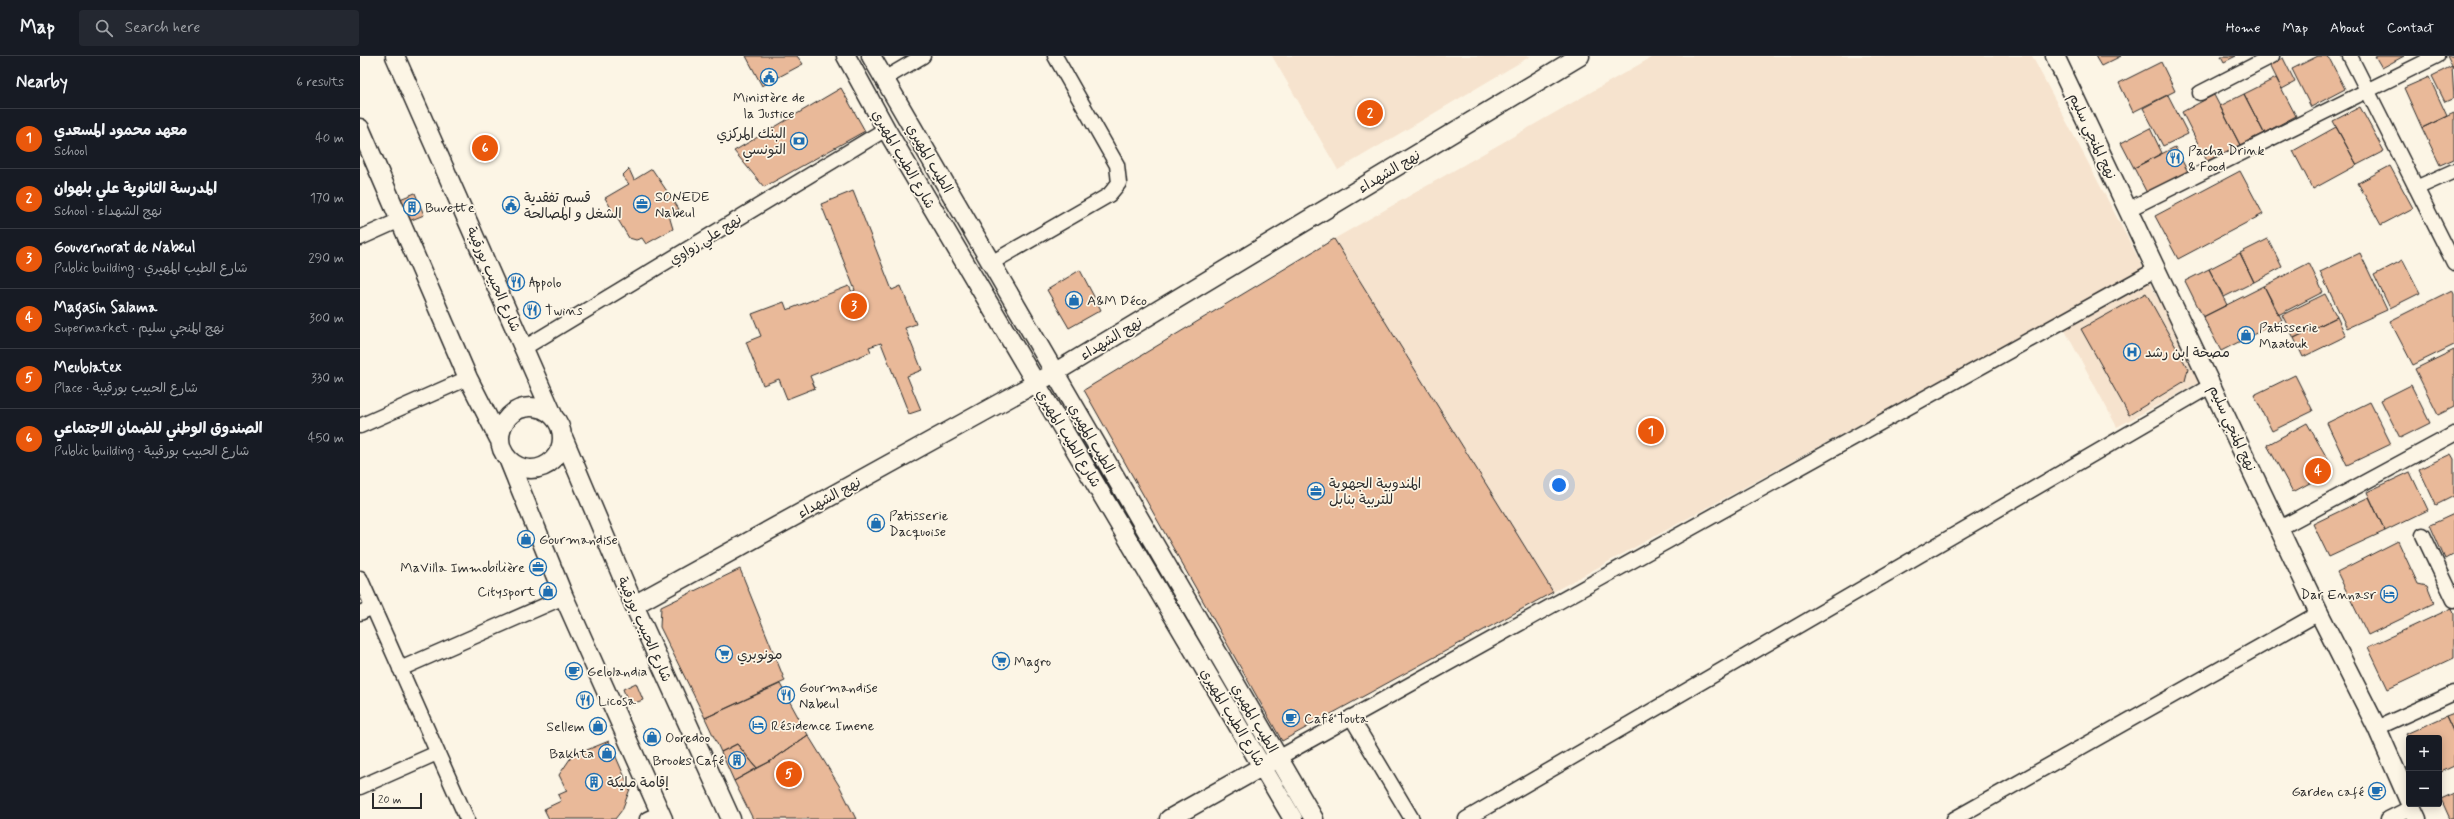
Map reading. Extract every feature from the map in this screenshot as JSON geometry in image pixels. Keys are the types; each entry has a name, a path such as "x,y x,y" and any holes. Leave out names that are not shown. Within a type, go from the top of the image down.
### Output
{"street":[{"name":"شارع الحبيب بورقيبة","path":"395,56 554,415"},
{"name":"شارع الطيب المهيري","path":"846,56 886,129 1036,382 1270,762 1294,819"},
{"name":"الطيب المهيري","path":"871,56 1054,373 1270,762 1314,819"},
{"path":"884,79 923,56"},
{"path":"991,263 1109,195 1119,183 1117,164 1056,56"},
{"name":"نهج الشهداء","path":"634,605 1054,373 1580,56"},
{"name":"نهج المنجي سليم","path":"2055,56 2155,270 2212,385 2319,613 2377,728 2412,808"},
{"path":"2200,93 2272,56"},
{"path":"2350,56 2369,90 2454,263"},
{"path":"2127,210 2437,56"},
{"path":"360,128 468,378 499,439 502,451 510,461 520,468 532,470 544,467 555,460 561,450 563,437 561,425 554,415 543,408 531,406 518,409 508,416 502,427 499,439"},
{"name":"نهج علي زواوي","path":"524,348 886,129"},
{"path":"2416,188 2454,171"},
{"path":"360,238 400,220"},
{"path":"1169,819 2155,270"},
{"path":"360,426 468,378"},
{"path":"1466,819 2212,385"},
{"path":"2280,528 2454,434"},
{"name":"شارع الحبيب بورقيبة","path":"563,437 634,605 731,819"},
{"path":"510,461 564,597 657,817"},
{"path":"2423,535 2448,573 2454,600"},
{"path":"360,578 467,819"},
{"path":"400,669 564,597"},
{"path":"360,613 373,608"},
{"path":"1954,819 2319,613"},
{"path":"2377,728 2454,693"},
{"path":"1351,717 1412,819"},
{"path":"360,787 437,753"},
{"path":"2388,819 2412,808"}],"shaded area":[{"path":"1272,56 1531,56 1338,170"},
{"path":"1654,56 2032,56 2144,269 1553,592 1334,239"},
{"name":"مصحة ابن رشد","path":"2147,278 2202,381 2117,427 2061,323"}],"building":[{"name":"Ministère de la Justice","path":"746,56 797,56 803,64 762,86"},
{"path":"2095,56 2121,56 2101,66"},
{"path":"2221,56 2236,56 2224,62"},
{"path":"2318,56 2328,56 2345,89 2311,107 2292,69"},
{"path":"2375,56 2404,56 2382,68"},
{"path":"2447,56 2454,56 2454,69 2452,66"},
{"path":"2283,58 2295,82 2282,89 2270,65"},
{"path":"2161,62 2175,91 2133,112 2119,83"},
{"path":"2452,66 2454,98 2445,102 2432,76"},
{"path":"2429,77 2447,116 2422,128 2404,88"},
{"path":"2276,78 2296,116 2264,133 2244,94"},
{"name":"البنك المركزي التونسي","path":"841,88 865,131 764,187 734,151"},
{"path":"2244,94 2264,133 2240,145 2220,106"},
{"path":"2168,95 2188,134 2163,146 2143,108"},
{"path":"2214,95 2240,145 2207,161 2182,112"},
{"path":"2360,107 2384,151 2357,165 2333,121"},
{"path":"2454,113 2454,159 2440,165 2422,128"},
{"path":"2336,127 2357,165 2313,189 2293,151"},
{"path":"2150,128 2162,153 2134,168 2121,143"},
{"path":"2175,147 2189,174 2148,195 2134,168"},
{"path":"2390,166 2413,208 2381,225 2358,183"},
{"name":"SONEDE Nabeul","path":"629,169 634,180 652,169 679,209 670,213 673,229 646,244 642,238 636,240 629,238 605,198 629,184 622,176"},
{"path":"2240,171 2263,214 2178,259 2155,216"},
{"path":"853,191 892,290 901,286 916,324 905,328 922,370 907,376 921,410 909,414 881,343 869,347 871,352 810,376 815,388 787,399 779,379 763,385 746,342 761,336 752,314 784,302 787,310 849,286 852,292 855,290 821,204"},
{"name":"Buvette","path":"415,193 424,215 409,221 400,199"},
{"name":"المندوبية الجهوية للتربية بنابل","path":"1334,239 1553,592 1282,741 1084,390"},
{"path":"2268,239 2282,267 2254,282 2240,253"},
{"path":"2240,253 2254,282 2224,297 2209,269"},
{"path":"2360,253 2387,310 2347,328 2320,272"},
{"path":"2403,260 2420,293 2390,308 2374,275"},
{"path":"2309,263 2323,292 2278,315 2264,286"},
{"path":"2209,269 2227,305 2203,317 2185,281"},
{"name":"A&M Déco","path":"1080,270 1101,310 1069,328 1047,290"},
{"path":"2264,286 2282,320 2221,351 2203,317"},
{"path":"2452,290 2454,294 2454,345 2413,365 2390,321"},
{"name":"مصحة ابن رشد","path":"2146,293 2188,369 2185,381 2129,415 2081,329"},
{"path":"2325,294 2337,317 2294,338 2282,315"},
{"path":"2337,317 2346,336 2303,357 2294,338"},
{"path":"2454,350 2454,407 2438,415 2415,369"},
{"path":"2295,375 2313,411 2272,431 2254,395"},
{"path":"2411,385 2430,423 2400,438 2381,400"},
{"path":"2370,402 2391,444 2347,465 2327,423"},
{"path":"2307,423 2334,470 2293,492 2267,445"},
{"path":"2451,454 2454,459 2454,496 2436,505 2419,469"},
{"path":"2410,472 2428,510 2385,531 2367,492"},
{"path":"2369,497 2385,531 2329,557 2313,524"},
{"path":"2454,514 2454,554 2445,559 2430,525"},
{"name":"Dar Ennasr","path":"2398,541 2418,584 2427,586 2434,603 2368,635 2337,572"},
{"name":"مونوبري","path":"740,569 785,681 705,718 660,627 661,607"},
{"path":"2452,608 2454,614 2454,658 2388,689 2368,647"},
{"path":"636,683 643,700 629,705 623,689"},
{"name":"Résidence Imene","path":"780,684 808,735 771,761 757,768 737,744 721,752 705,718"},
{"path":"2454,713 2454,733 2446,716"},
{"path":"2446,716 2454,733 2454,766 2442,772 2442,735 2406,734"},
{"name":"Ooredoo","path":"654,730 659,740 651,744 646,734"},
{"path":"808,735 840,787 856,819 753,819 734,781 771,761"},
{"name":"إقامة مليكة","path":"609,741 630,789 622,810 615,819 549,819 544,809 561,801 558,795 567,791 559,775 572,756"},
{"name":"Brooks Café","path":"737,744 757,768 734,781 721,752"},
{"path":"2454,793 2454,819 2450,819 2442,799"}],"place":[{"name":"Ministère de la Justice","path":"769,77"},
{"name":"المدرسة الثانوية علي بلهوان","path":"1370,113"},
{"name":"البنك المركزي التونسي","path":"799,141"},
{"name":"الصندوق الوطني للضمان الاجتماعي","path":"485,148"},
{"name":"Pacha Drink & Food","path":"2175,158"},
{"name":"SONEDE Nabeul","path":"642,204"},
{"name":"قسم تفقدية الشغل و المصالحة","path":"511,205"},
{"name":"Buvette","path":"412,207"},
{"name":"Appolo","path":"516,282"},
{"name":"A&M Déco","path":"1074,300"},
{"name":"Gouvernorat de Nabeul","path":"854,306"},
{"name":"Twins","path":"532,310"},
{"name":"Patisserie Maatouk","path":"2246,335"},
{"name":"مصحة ابن رشد","path":"2132,352"},
{"name":"معهد محمود المسعدي","path":"1651,431"},
{"name":"Magasin Salama","path":"2318,471"},
{"name":"المندوبية الجهوية للتربية بنابل","path":"1316,491"},
{"name":"Patisserie Dacquoise","path":"876,523"},
{"name":"Gourmandise","path":"526,539"},
{"name":"MaVilla Immobilière","path":"538,567"},
{"name":"Citysport","path":"548,591"},
{"name":"Dar Ennasr","path":"2389,594"},
{"name":"مونوبري","path":"724,654"},
{"name":"Magro","path":"1001,661"},
{"name":"Gelolandia","path":"574,671"},
{"name":"Gourmandise Nabeul","path":"786,695"},
{"name":"Licosa","path":"585,700"},
{"name":"Café Touta","path":"1291,718"},
{"name":"Résidence Imene","path":"758,725"},
{"name":"Sellem","path":"598,726"},
{"name":"Ooredoo","path":"652,737"},
{"name":"Bakhta","path":"607,753"},
{"name":"Brooks Café","path":"737,760"},
{"name":"Meublatex","path":"789,774"},
{"name":"إقامة مليكة","path":"594,782"},
{"name":"Garden café","path":"2377,791"}]}
